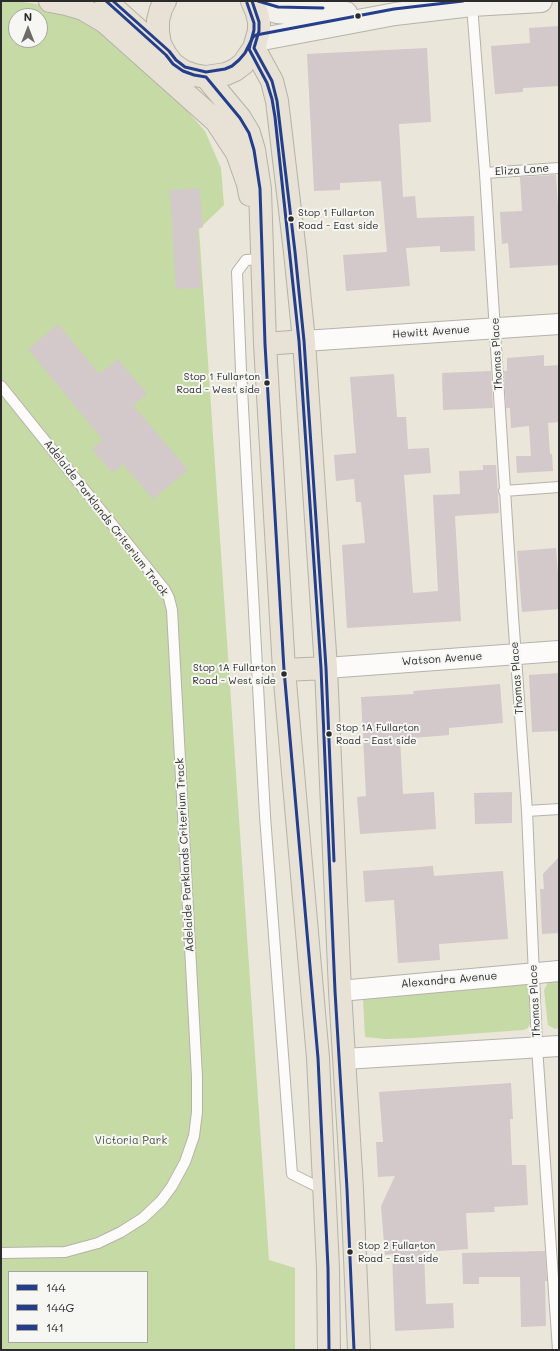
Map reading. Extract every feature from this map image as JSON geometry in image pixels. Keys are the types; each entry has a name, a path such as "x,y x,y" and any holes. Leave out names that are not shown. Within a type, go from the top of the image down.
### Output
{"highway":[{"path":"50,1 83,9 105,22 216,121 237,154 245,178 262,257"},
{"path":"106,1 166,54"},
{"path":"165,1 160,9 158,20 160,44 174,64 183,71 206,77 226,74 235,70 243,64 256,44 259,22 253,3"},
{"path":"256,44 272,81 279,108 304,341 326,668 340,991 360,1350"},
{"path":"206,77 240,118 249,133 254,150 260,189 265,344 284,670 318,1058 328,1268 329,1350"},
{"path":"265,344 304,341"},
{"path":"284,670 326,668"},
{"path":"314,1002 340,991"}],"main road":[{"path":"256,44 395,14 540,1"},
{"path":"253,3 277,12 288,13 395,14"}],"street":[{"name":"Hewitt Avenue","path":"304,341 559,324"},
{"name":"Watson Avenue","path":"326,668 559,651"},
{"name":"Alexandra Avenue","path":"340,991 533,972 559,971"},
{"path":"344,1058 559,1046"}],"lane":[{"name":"Thomas Place","path":"472,6 496,328 504,491 527,811 537,1047 558,1350"},
{"name":"Eliza Lane","path":"485,173 559,168"},
{"path":"262,257 246,260 237,272 266,824 292,1174 324,1190"},
{"name":"Adelaide Parklands Criterium Track","path":"1,386 165,590 169,598 172,618 197,1077 197,1112 194,1136 185,1162 172,1186 161,1201 143,1218 121,1232 98,1242 64,1252 1,1253"},
{"path":"504,491 559,487"},
{"path":"527,811 559,809"},
{"path":"548,1210 559,1210"}],"green space":[{"name":"Victoria Park","path":"1,1 15,1 65,9 115,37 183,106 205,131 221,168 224,205 199,229 269,1260 295,1268 295,1350 1,1350"},
{"path":"559,979 559,1028 555,1029 548,1025 544,990 548,982"},
{"path":"523,982 527,984 529,988 530,1023 528,1028 523,1030 414,1038 385,1039 365,1037 363,997"}],"building":[{"path":"559,26 559,86 523,88 523,92 495,94 491,46 530,43 529,28"},
{"path":"427,48 431,122 399,124 403,197 415,196 417,218 474,216 475,251 440,252 440,246 406,248 410,286 346,291 343,255 387,252 381,181 340,183 340,190 314,191 307,54"},
{"path":"556,175 559,207 559,265 510,268 508,243 502,244 500,212 522,211 520,177"},
{"path":"199,188 203,227 197,229 201,288 176,289 170,190"},
{"path":"58,324 99,374 118,359 147,394 133,405 188,470 153,499 123,464 112,473 92,449 103,440 28,349"},
{"path":"544,355 544,366 559,365 559,422 548,423 550,454 552,454 553,471 517,473 516,456 531,456 529,426 511,428 510,408 506,408 504,371 507,371 507,358"},
{"path":"491,371 493,408 443,410 442,373"},
{"path":"394,374 397,417 406,417 408,449 429,448 431,473 404,475 413,593 438,591 433,495 460,494 459,471 483,470 483,465 496,465 499,513 455,516 461,621 347,628 342,545 365,543 361,502 356,502 354,479 336,481 334,455 356,453 350,377"},
{"path":"556,548 559,609 522,612 517,551"},
{"path":"559,673 559,731 532,732 529,675"},
{"path":"500,684 503,723 449,728 449,735 400,739 403,794 434,792 436,829 360,834 357,797 366,796 361,697 414,694 413,691"},
{"path":"512,792 512,823 475,824 474,793"},
{"path":"559,857 559,933 542,934 540,889 544,889 543,874"},
{"path":"433,866 434,876 503,871 508,939 439,944 440,960 398,963 394,900 365,902 363,871"},
{"path":"511,1083 513,1119 510,1119 512,1165 526,1165 528,1205 494,1207 495,1212 466,1213 468,1249 424,1252 426,1304 453,1303 454,1328 395,1331 392,1254 385,1255 381,1206 395,1176 378,1177 376,1142 383,1142 379,1092"},
{"path":"545,1251 547,1281 545,1281 546,1326 521,1327 520,1277 479,1277 479,1284 463,1284 462,1253"}],"transit line":[{"name":"144","path":"106,1 166,55 173,64 183,71 206,77 240,118 249,133 254,150 260,189 265,344 284,670 318,1058 328,1268 329,1350"},
{"name":"141","path":"113,1 185,67 206,72 225,69 232,66 245,53 253,37 256,35 394,9 463,1"},
{"name":"144","path":"252,1 259,22 259,31 254,48 272,81 277,101 304,341 326,668 334,861"},
{"name":"141","path":"258,1 278,7 323,8"},
{"name":"144G","path":"247,3 254,23 254,30 249,49 267,83 272,99 275,117 299,341 321,668 335,991 347,1189 354,1350"}],"place":[{"name":"Stop 1 Fullarton Road - East side","path":"291,219"},
{"name":"Stop 1 Fullarton Road - West side","path":"267,383"},
{"name":"Stop 1A Fullarton Road - West side","path":"284,674"},
{"name":"Stop 1A Fullarton Road - East side","path":"329,734"},
{"name":"Stop 2 Fullarton Road - East side","path":"350,1252"}]}
